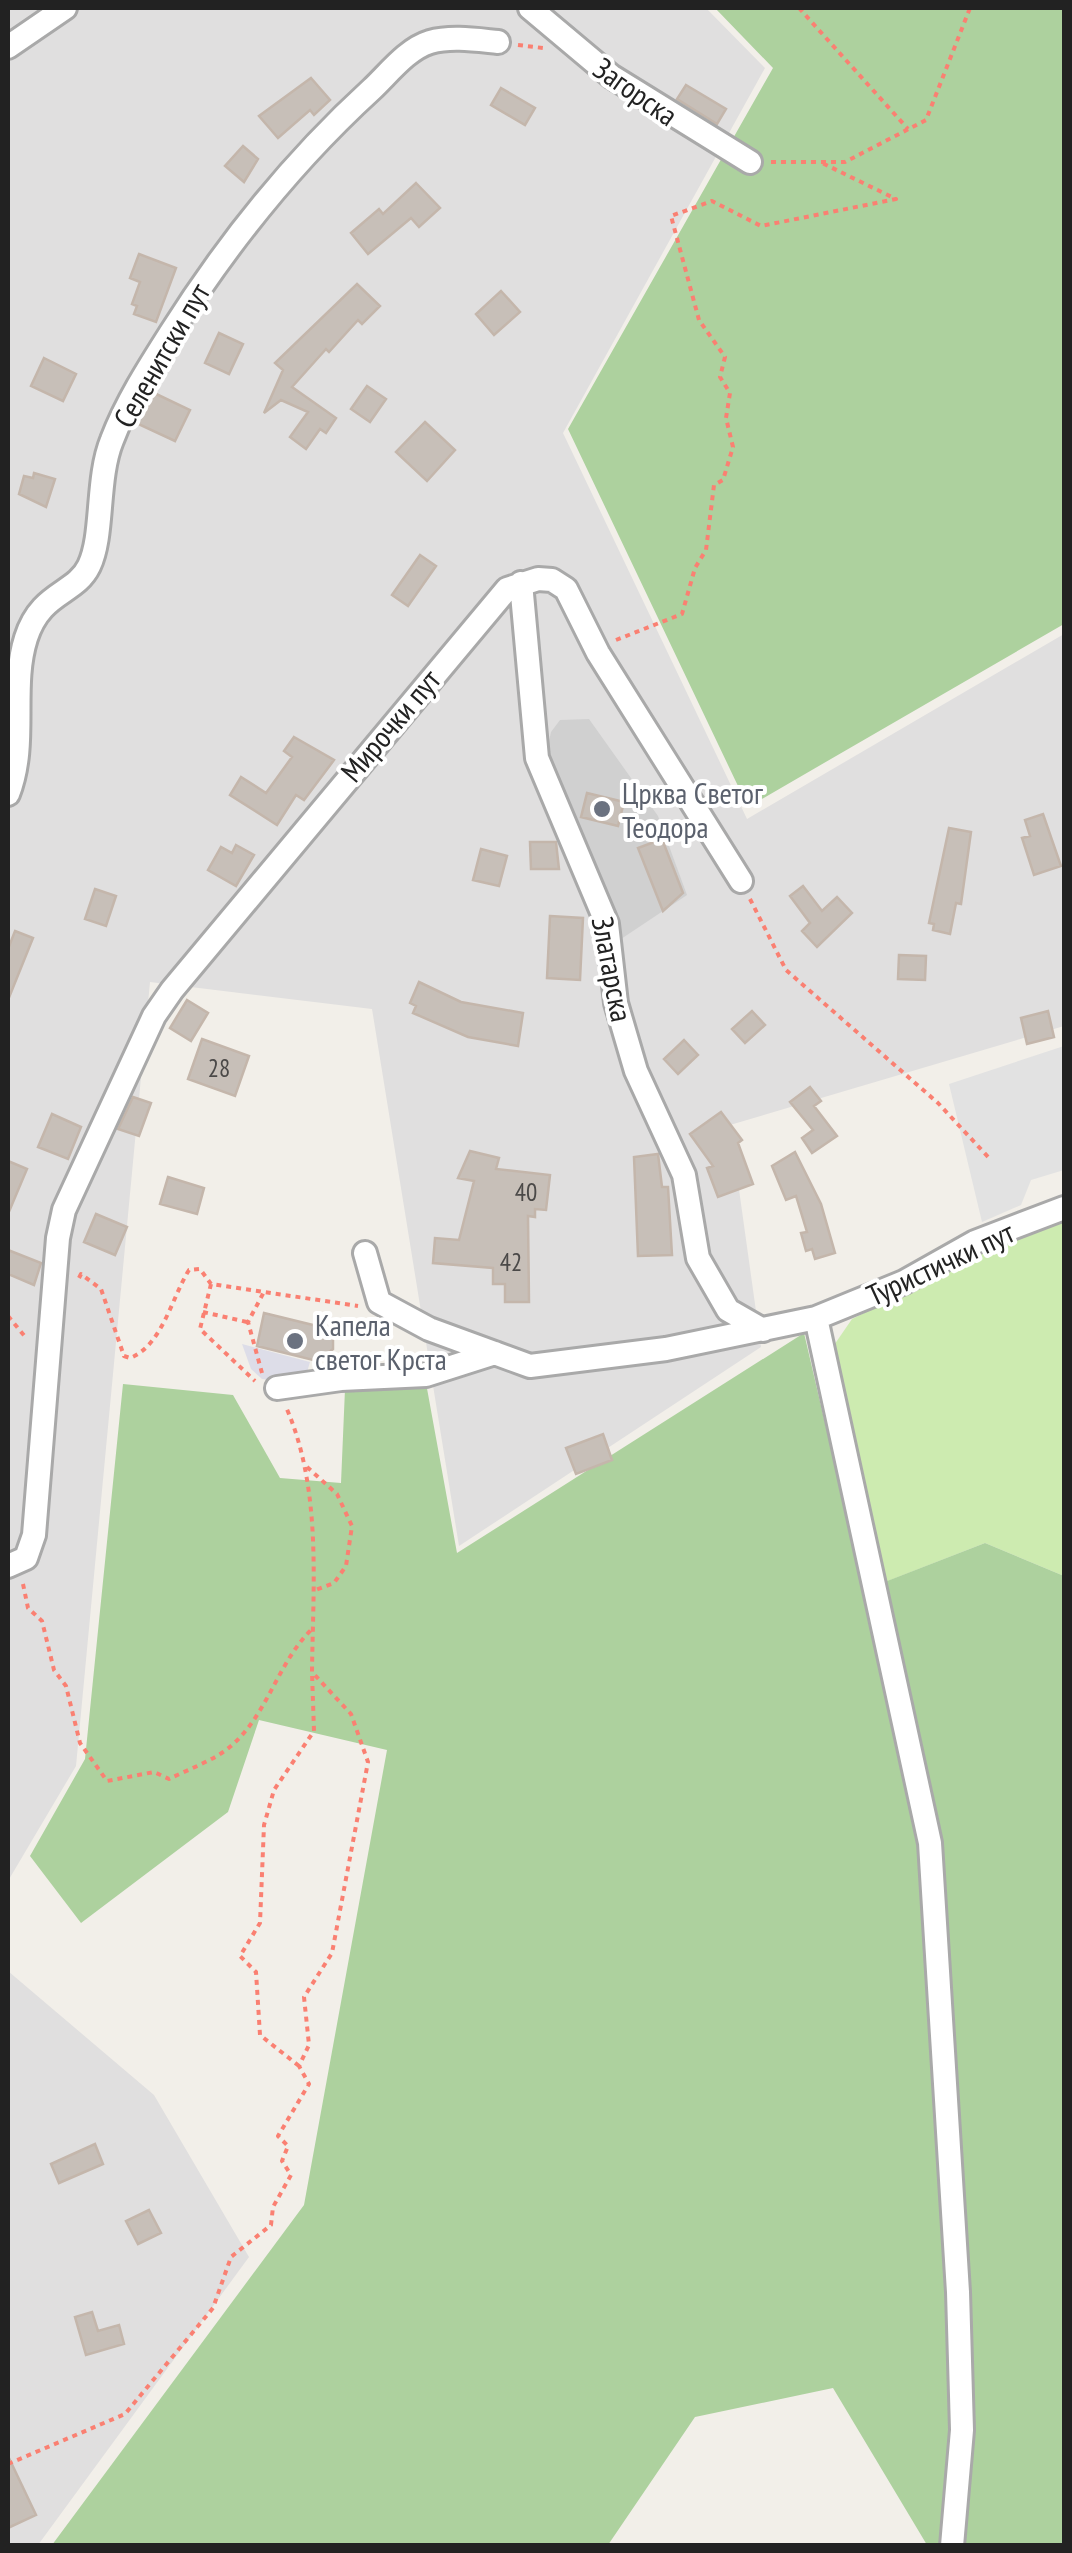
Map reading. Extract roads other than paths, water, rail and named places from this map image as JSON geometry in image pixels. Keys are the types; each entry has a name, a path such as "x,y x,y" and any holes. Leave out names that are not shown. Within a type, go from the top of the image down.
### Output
{"street":[{"path":"8,47 65,8"},
{"name":"Загорска","path":"530,8 611,76 750,162"},
{"name":"Селенитски пут","path":"8,794 20,746 24,643 30,626 48,598 82,576 91,563 98,488 114,435 200,286 253,212 318,138 413,51 445,40 498,42"},
{"path":"521,583 552,580 566,589 598,653 742,881"},
{"name":"Мирочки пут","path":"13,1566 31,1549 34,1535 58,1238 64,1210 154,1016 496,599 521,583"},
{"name":"Златарска","path":"521,583 537,758 607,924 616,1003 636,1071 684,1175 698,1258 728,1310 763,1330"},
{"name":"Туристички пут","path":"364,1253 379,1302 428,1329 530,1366 666,1348 816,1318 904,1282 975,1242 1064,1208"},
{"path":"816,1318 930,1844 959,2312 962,2430 952,2546"},
{"path":"269,1385 426,1375 494,1353"}],"place":[{"name":"Црква Светог Теодора","path":"602,809"},
{"name":"Капела светог Крста","path":"295,1341"}]}
